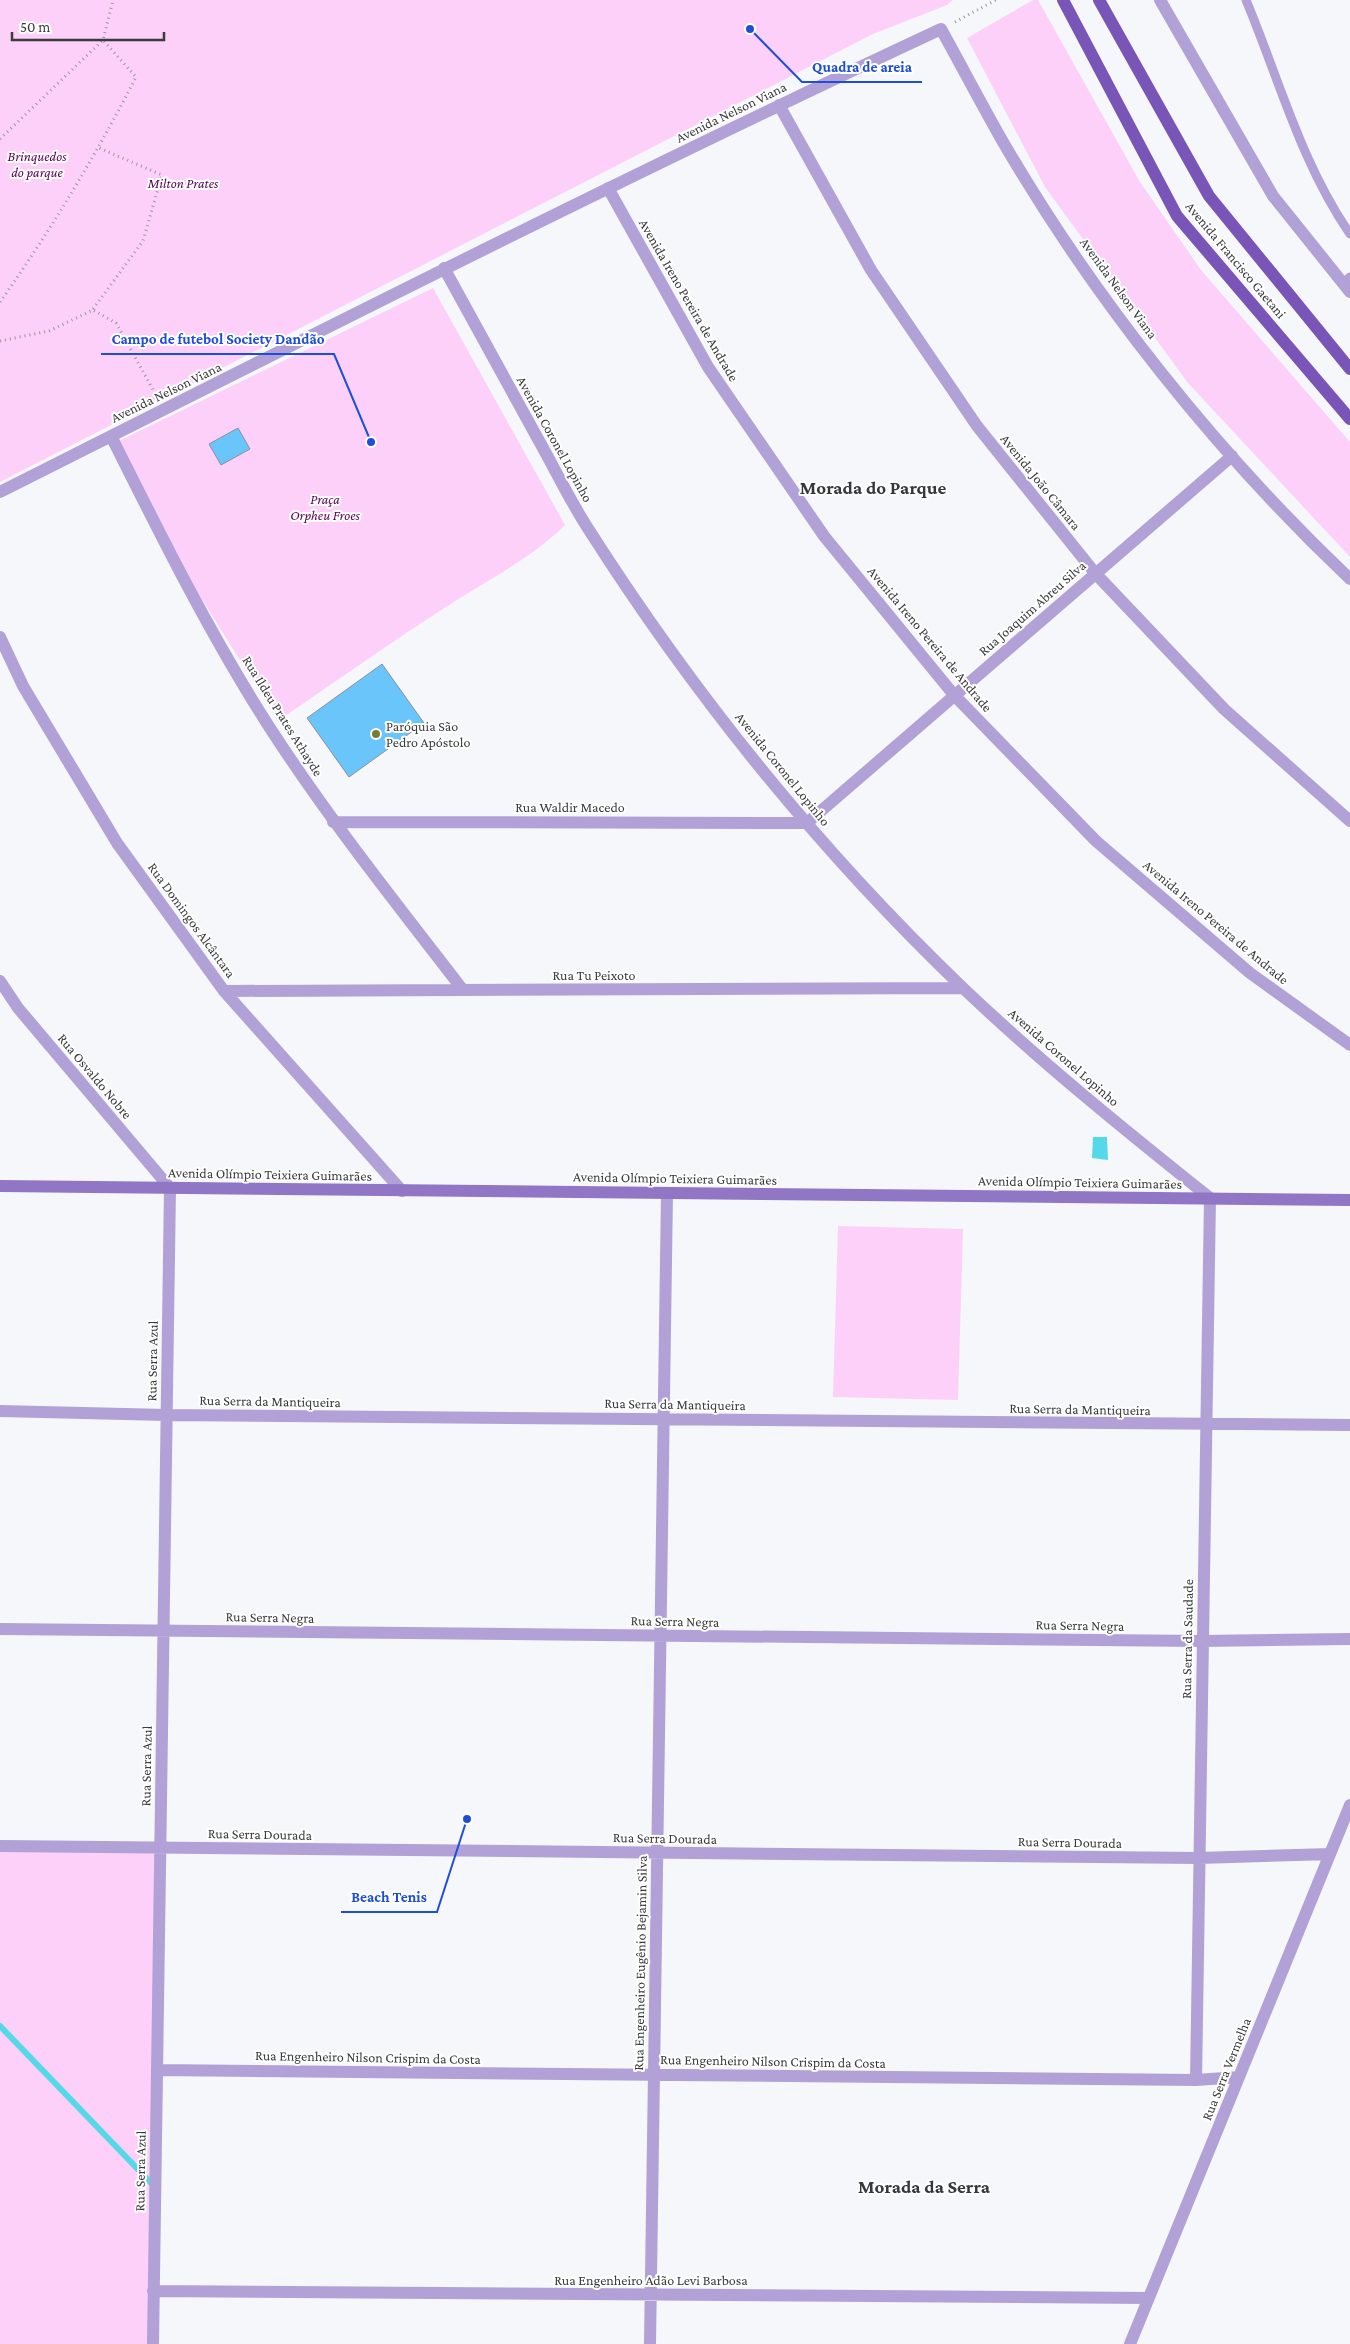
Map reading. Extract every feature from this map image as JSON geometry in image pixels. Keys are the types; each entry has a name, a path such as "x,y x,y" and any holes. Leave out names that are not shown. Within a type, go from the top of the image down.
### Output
{"main road":[{"name":"Avenida Francisco Gaetani","path":"1063,0 1177,216 1350,419"},
{"path":"1099,0 1209,196 1350,369"}],"street":[{"path":"1160,0 1273,196 1348,284"},
{"name":"Avenida Nelson Viana","path":"0,492 164,411 444,268 779,105 941,29 1004,143 1073,252 1150,356 1232,456 1320,550 1350,578"},
{"name":"Avenida João Câmara","path":"779,105 871,270 966,410 1095,573 1224,709 1350,820"},
{"name":"Avenida Ireno Pereira de Andrade","path":"608,188 708,367 824,536 954,695 1096,841 1250,973 1350,1045"},
{"name":"Avenida Coronel Lopinho","path":"444,268 587,527 661,637 729,728 806,823 883,907 964,988 1083,1096 1210,1198"},
{"name":"Rua Ildeu Prates Athayde","path":"111,436 182,578 268,725 333,822 463,990"},
{"name":"Rua Joaquim Abreu Silva","path":"806,823 1232,456"},
{"name":"Rua Domingos Alcântara","path":"0,637 23,686 117,843 224,990 402,1190"},
{"name":"Rua Waldir Macedo","path":"333,822 806,823"},
{"name":"Rua Osvaldo Nobre","path":"0,981 18,1008 170,1188"},
{"name":"Rua Tu Peixoto","path":"224,990 964,988"},
{"name":"Avenida Olímpio Teixiera Guimarães","path":"0,1186 1350,1200"},
{"name":"Rua Serra Azul","path":"153,2344 170,1188"},
{"name":"Rua Engenheiro Eugênio Bejamin Silva","path":"650,2344 667,1193"},
{"name":"Rua Serra da Saudade","path":"1196,2080 1210,1198"},
{"name":"Rua Serra da Mantiqueira","path":"0,1411 166,1415 1350,1425"},
{"name":"Rua Serra Negra","path":"0,1629 1202,1641 1350,1639"},
{"name":"Rua Serra Vermelha","path":"1130,2344 1350,1805"},
{"name":"Rua Serra Dourada","path":"0,1846 1199,1858 1330,1854"},
{"name":"Rua Engenheiro Nilson Crispim da Costa","path":"157,2070 1196,2080 1239,2076"},
{"name":"Rua Engenheiro Adão Levi Barbosa","path":"153,2291 650,2296 1148,2298"}],"lane":[{"path":"1246,0 1293,126 1334,211 1350,234"}],"path":[{"path":"0,139 103,40 113,0"},
{"path":"941,29 996,0"},
{"path":"0,302 99,148 136,77 103,40"},
{"path":"0,341 49,331 93,310 143,242 162,175 99,148"},
{"path":"93,310 116,323 164,411"}],"green space":[{"name":"Milton Prates","path":"0,0 953,0 947,5 873,34 0,482"},
{"path":"1033,0 1038,0 1140,182 1201,270 1350,442 1350,557 1188,383 1045,187 967,38"},
{"name":"Praça Orpheu Froes","path":"433,288 565,525 553,537 511,567 430,617 278,721 188,577 119,441"},
{"path":"838,1226 963,1229 958,1400 833,1397"},
{"path":"0,1846 160,1848 152,2344 0,2344"}],"water":[{"path":"1093,1137 1107,1137 1108,1160 1092,1158"}],"building":[{"path":"238,428 250,449 221,465 209,444"},
{"path":"382,664 424,723 349,777 307,718"}],"waterway":[{"path":"0,2026 154,2186"}],"place":[{"name":"Quadra de areia","path":"750,29"},
{"name":"Campo de futebol Society Dandão","path":"371,442"},
{"name":"Paróquia São Pedro Apóstolo","path":"376,734"},
{"name":"Beach Tenis","path":"467,1819"}],"district":[{"name":"Morada do Parque","path":"873,487"},
{"name":"Morada da Serra","path":"924,2186"}],"park label":[{"name":"Brinquedos do parque","path":"37,164"}]}
